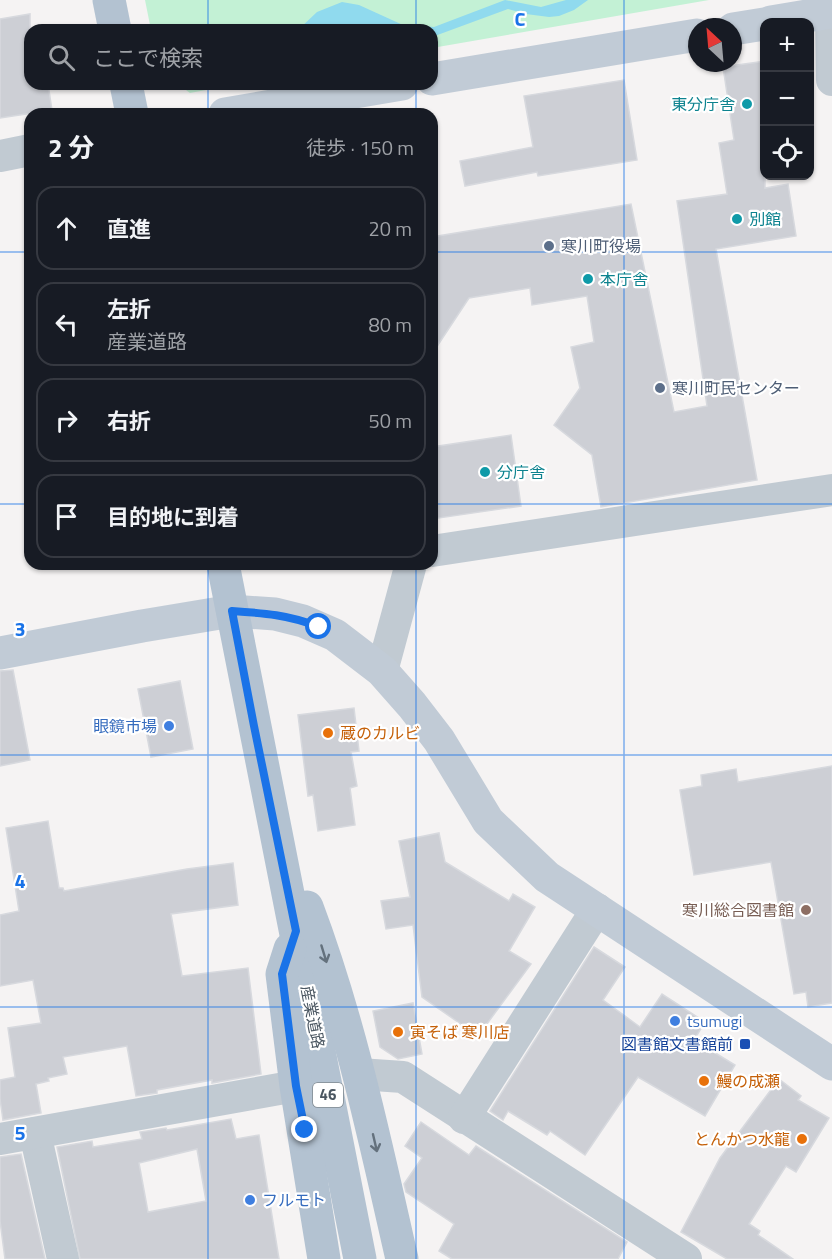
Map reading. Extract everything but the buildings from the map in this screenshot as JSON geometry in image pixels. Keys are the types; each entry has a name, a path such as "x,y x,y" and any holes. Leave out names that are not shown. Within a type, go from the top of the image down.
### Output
{"main road":[{"path":"109,0 114,24"},
{"path":"127,90 131,108"},
{"name":"産業道路","path":"224,570 360,1259"},
{"path":"274,821 323,949 359,1074 402,1259"},
{"path":"296,931 282,974 296,1086 324,1259"}],"street":[{"path":"829,0 832,12 832,80"},
{"path":"795,18 832,12"},
{"path":"742,28 760,25"},
{"path":"438,78 688,36"},
{"path":"260,108 367,90"},
{"path":"0,156 24,151"},
{"path":"438,550 832,490"},
{"path":"382,670 409,570"},
{"path":"0,653 232,611 275,614 303,621 335,634 382,670 439,740 488,821 548,877 832,1064"},
{"path":"464,1118 597,909"},
{"path":"359,1074 403,1077 686,1259"},
{"path":"0,1139 296,1086"},
{"path":"35,1133 63,1259"}],"green space":[{"path":"145,0 709,0 438,47 438,24 150,24"},
{"path":"186,90 206,90 190,93"}],"water":[{"path":"505,0 541,7 566,0 588,0 574,10 559,16 526,14 508,9 438,35 438,25"},
{"path":"342,2 359,5 401,24 304,24 317,12"}],"place":[{"name":"東分庁舎","path":"747,104"},
{"name":"別館","path":"737,219"},
{"name":"寒川町役場","path":"549,246"},
{"name":"本庁舎","path":"588,279"},
{"name":"寒川町民センター","path":"660,388"},
{"name":"分庁舎","path":"485,472"},
{"name":"眼鏡市場","path":"169,726"},
{"name":"蔵のカルビ","path":"328,733"},
{"name":"寒川総合図書館","path":"806,910"},
{"name":"tsumugi","path":"675,1021"},
{"name":"寅そば 寒川店","path":"398,1032"},
{"name":"図書館文書館前","path":"745,1044"},
{"name":"鰻の成瀬","path":"704,1081"},
{"name":"とんかつ水龍","path":"802,1139"},
{"name":"フルモト","path":"250,1200"}],"route":[{"path":"305,1130 296,1086 282,974 296,931 232,611 275,614 319,627"}]}
